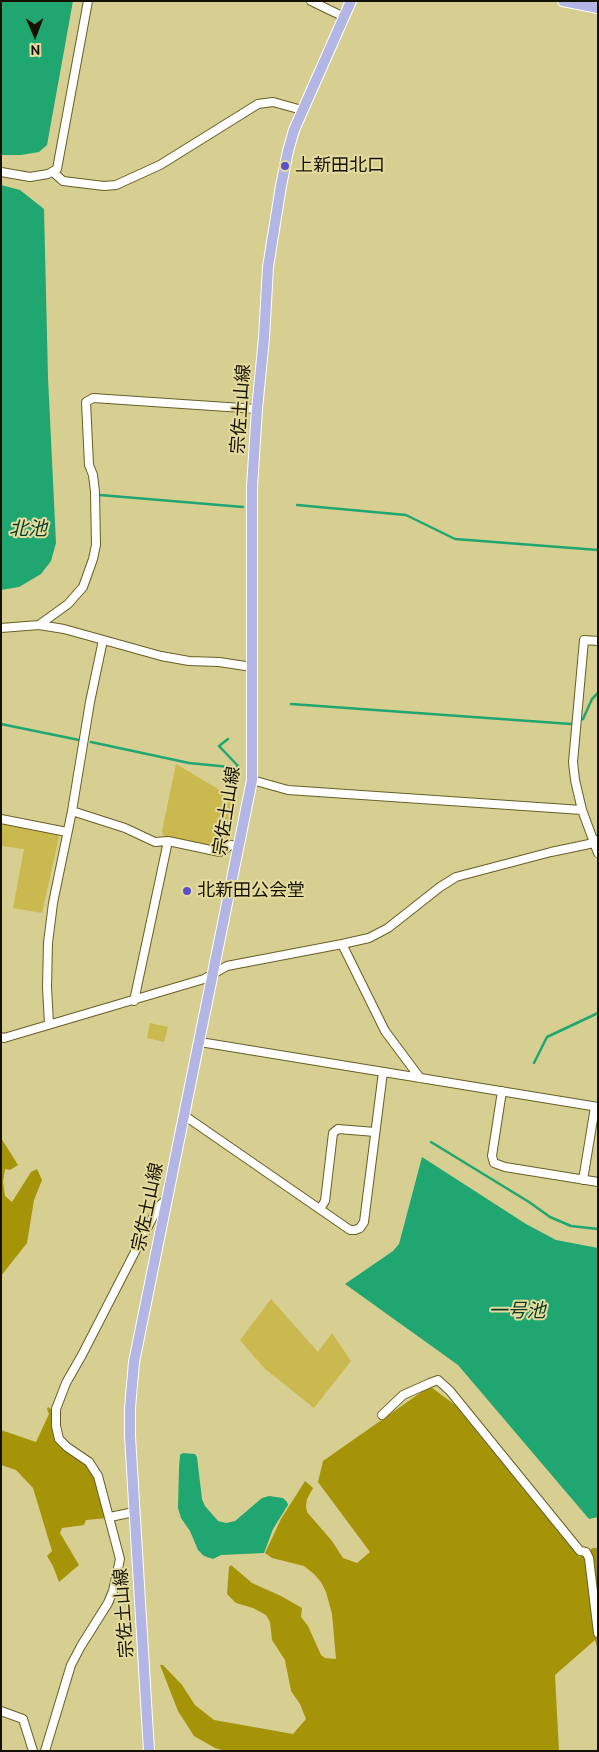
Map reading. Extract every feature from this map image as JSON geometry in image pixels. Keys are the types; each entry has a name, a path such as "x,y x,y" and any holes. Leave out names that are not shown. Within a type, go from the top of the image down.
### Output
{"main road":[{"name":"宗佐土山線","path":"149,1751 134,1512 130,1408 134,1362 252,780 252,487 268,267 288,151 302,110 351,1"},
{"path":"563,1 598,8"}],"street":[{"path":"1,172 30,177 48,174 57,169 88,1"},
{"path":"311,1 344,17"},
{"path":"53,172 63,181 104,186 116,185 160,165 258,104 272,102 302,110"},
{"path":"39,625 68,604 83,587 96,545 95,492 93,475 89,466 86,402 93,398 257,408"},
{"path":"1,628 39,625 64,629 188,661 219,662 252,667"},
{"path":"49,1024 47,987 48,943 52,903 72,811 90,702 104,640"},
{"path":"1,1037 4,1038 204,979 227,966 369,938 408,913 440,887 456,877 551,852 597,846 582,810 573,762 584,640 598,641"},
{"path":"252,780 288,790 582,810"},
{"path":"72,811 125,828 155,842 168,841 220,852 231,845 239,846"},
{"path":"1,819 67,832"},
{"path":"134,1000 168,841"},
{"path":"342,944 385,1031 420,1078"},
{"path":"200,1042 596,1107 583,1180"},
{"path":"184,1116 350,1230 355,1230 363,1225 383,1072"},
{"path":"502,1092 492,1156 494,1163 505,1167 598,1182"},
{"path":"320,1209 325,1201 333,1133 338,1129 375,1132"},
{"path":"45,1751 71,1665 108,1603 120,1559 98,1476 89,1462 59,1439 56,1426 56,1409 66,1383 158,1207 166,1200"},
{"path":"382,1415 403,1395 438,1380 450,1391 580,1551 586,1552 589,1558 598,1632"},
{"path":"110,1517 134,1512"},
{"path":"1,1711 23,1719 33,1751"}],"shaded area":[{"path":"176,764 225,793 223,796 235,802 226,839 214,847 164,836 162,831"},
{"path":"1,823 57,834 59,837 42,913 13,908 24,849 1,846"},
{"path":"150,1023 168,1027 164,1042 147,1038"},
{"path":"1,1138 18,1165 10,1170 5,1169 3,1182 5,1196 12,1202 31,1172 37,1169 42,1180 34,1200 27,1243 1,1276"},
{"path":"271,1299 318,1352 332,1333 351,1361 314,1408 264,1368 240,1340"},
{"path":"431,1387 455,1405 579,1557 593,1548 598,1548 598,1651 595,1640 555,1675 559,1751 225,1751 215,1748 194,1736 178,1711 160,1665 163,1665 182,1685 195,1705 214,1720 293,1734 306,1719 300,1704 291,1691 285,1660 272,1640 270,1622 266,1615 253,1608 236,1603 227,1594 229,1567 231,1565 252,1583 302,1608 301,1617 308,1626 321,1655 325,1658 336,1659 332,1614 321,1582 304,1566 272,1558 265,1553 281,1519 305,1481 313,1488 307,1499 307,1512 332,1541 343,1558 357,1563 370,1552 318,1482 323,1461"},
{"path":"48,1407 54,1411 56,1439 82,1460 95,1475 108,1518 86,1520 84,1525 62,1528 60,1533 79,1565 59,1582 47,1556 52,1551 33,1488 16,1470 1,1465 1,1430 36,1442 49,1414"}],"water":[{"path":"1,1 73,1 47,145 39,152 21,155 1,155"},
{"name":"北池","path":"1,185 20,190 44,209 48,378 56,543 51,561 41,574 19,587 1,590"},
{"name":"一号池","path":"422,1157 526,1224 556,1240 598,1248 598,1517 589,1519 458,1365 345,1284 393,1251 399,1244"},
{"path":"183,1453 195,1454 197,1457 202,1499 205,1506 218,1521 226,1523 235,1521 262,1498 269,1496 283,1498 287,1502 288,1505 273,1529 264,1553 221,1555 213,1559 204,1556 198,1550 190,1531 181,1518 178,1508 180,1455"}],"waterway":[{"path":"100,495 243,507"},
{"path":"297,505 406,515 455,539 598,550"},
{"path":"580,720 583,719 592,699 598,693"},
{"path":"291,704 575,723"},
{"path":"1,724 79,740"},
{"path":"91,742 189,763 240,768 219,746 228,739"},
{"path":"534,1063 547,1037 598,1013"},
{"path":"431,1142 550,1217 571,1226 598,1229"}],"place":[{"name":"上新田北口","path":"285,166"},
{"name":"北新田公会堂","path":"187,891"}]}
